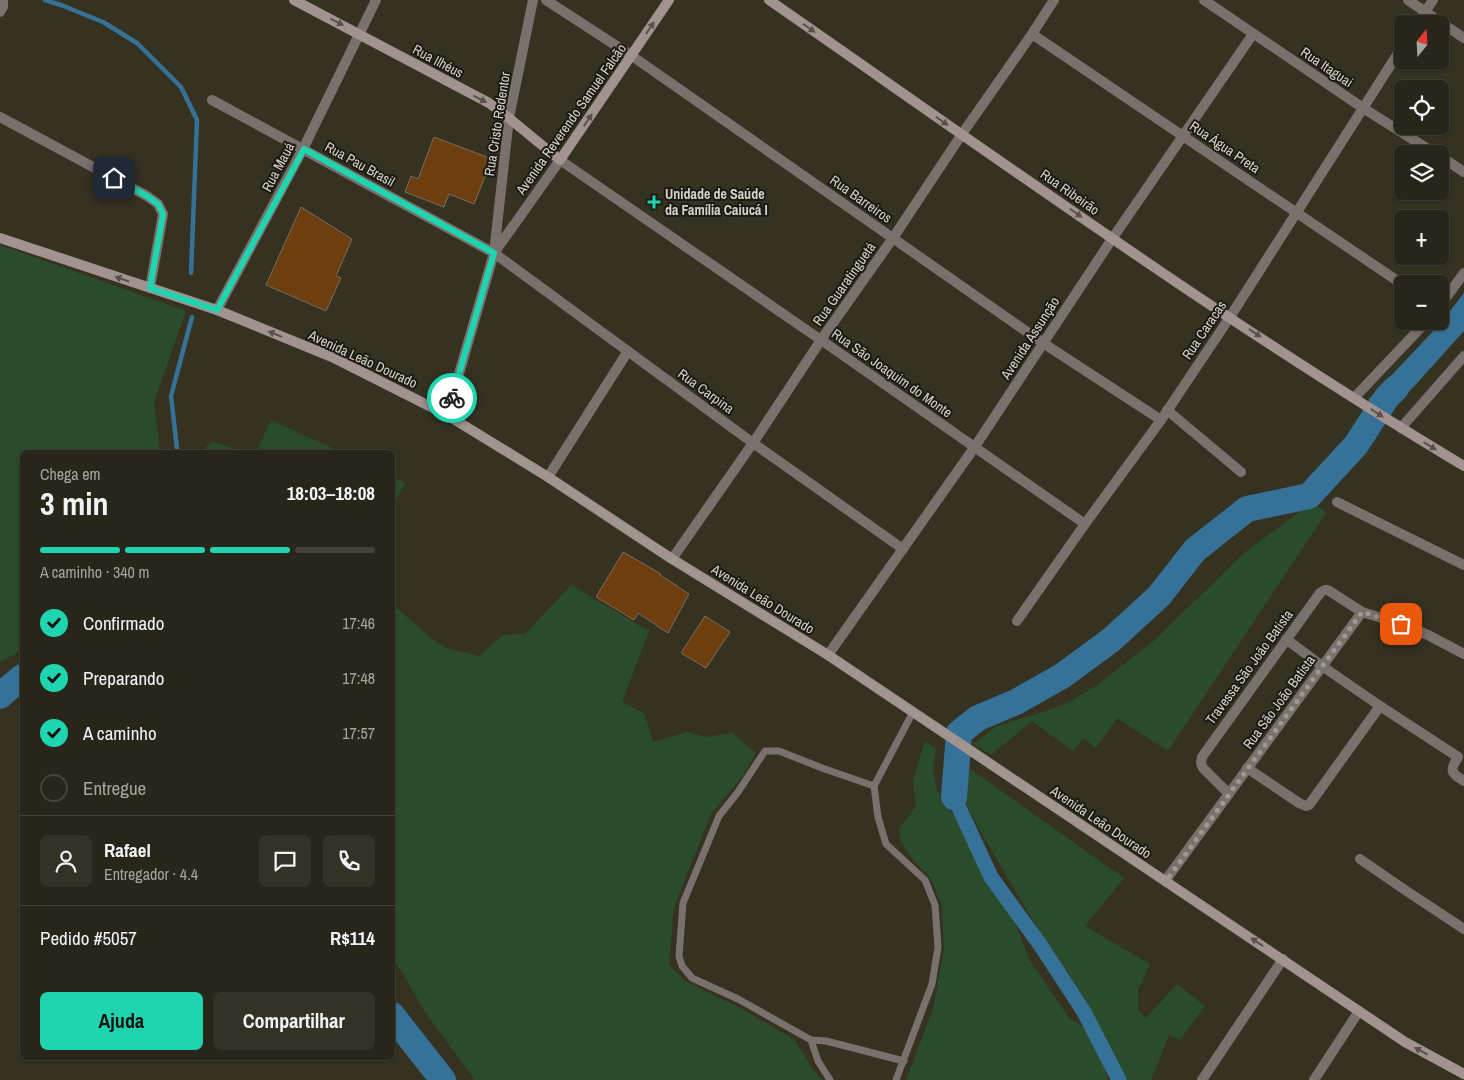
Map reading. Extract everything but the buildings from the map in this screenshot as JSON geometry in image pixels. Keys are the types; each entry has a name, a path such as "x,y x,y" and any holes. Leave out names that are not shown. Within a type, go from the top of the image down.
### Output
{"main road":[{"name":"Rua Ilhéus","path":"294,0 489,103 560,160"},
{"name":"Avenida Reverendo Samuel Falcão","path":"560,160 669,0"},
{"name":"Rua Ribeirão","path":"769,0 1112,239 1356,400 1464,466"},
{"name":"Avenida Leão Dourado","path":"0,238 217,310 332,358 446,415 548,477 672,559 828,655 1283,959 1359,1012 1405,1042 1464,1074"}],"street":[{"path":"0,12 3,7 3,0"},
{"name":"Rua Mauá","path":"217,310 304,149 376,0"},
{"name":"Rua Cristo Redentor","path":"494,253 509,118 533,0"},
{"name":"Rua Barreiros","path":"546,0 632,56 1044,343 1161,420"},
{"name":"Rua Guaratinguetá","path":"672,559 1054,0"},
{"name":"Rua Itaguai","path":"1204,0 1422,145"},
{"path":"1408,0 1464,38"},
{"path":"1423,15 1433,0"},
{"name":"Rua Água Preta","path":"1032,34 1394,279"},
{"name":"Avenida Assunção","path":"828,655 974,448 1112,239 1253,34"},
{"name":"Rua Caracas","path":"1017,621 1161,420 1230,317 1394,60"},
{"name":"Rua Pau Brasil","path":"212,100 494,253"},
{"path":"0,117 147,196 158,204 163,214 150,288"},
{"name":"Avenida Reverendo Samuel Falcão","path":"494,253 560,160"},
{"name":"Rua São Joaquim do Monte","path":"560,160 1085,524"},
{"path":"1449,162 1464,172"},
{"path":"446,415 494,253"},
{"name":"Rua Carpina","path":"494,253 753,443 902,549"},
{"path":"1449,294 1464,273"},
{"path":"1356,400 1419,330"},
{"path":"548,477 628,352"},
{"path":"1398,427 1464,356"},
{"path":"1167,410 1241,472"},
{"path":"1337,502 1464,565"},
{"name":"Travessa São João Batista","path":"1229,794 1203,768 1201,763 1202,757 1286,639 1324,590 1327,589 1362,612"},
{"path":"1362,612 1401,624 1428,635 1464,654"},
{"name":"Rua São João Batista","path":"1166,881 1362,612"},
{"path":"1286,639 1380,706 1461,755 1452,766 1452,770 1454,775 1464,781"},
{"path":"1248,768 1299,803 1306,806 1309,805 1380,706"},
{"path":"1360,859 1464,929"},
{"path":"1202,1080 1283,959"},
{"path":"1314,1080 1359,1012"}],"lane":[{"path":"896,1080 932,984 938,948 935,905 925,880 886,844 878,817 874,786 913,712"},
{"path":"874,786 822,768 779,750 765,751 738,792 719,816 683,903 679,956 682,966 692,978 738,999 811,1040 826,1041 904,1061"},
{"path":"811,1040 818,1061 830,1080"}],"green space":[{"path":"0,245 186,311 154,402 160,450 20,450 20,651 0,662"},
{"path":"271,420 336,450 257,450"},
{"path":"212,441 237,450 204,450"},
{"path":"395,478 405,483 395,502"},
{"path":"1313,502 1326,513 1168,751 1117,718 1096,748 1083,738 1073,751 1032,721 991,755 973,744 997,726 1069,702 1096,686 1155,640 1244,553"},
{"path":"571,585 649,631 622,702 645,714 653,742 687,732 706,737 732,733 756,753 743,776 711,814 674,907 669,965 685,981 740,1008 795,1040 811,1067 822,1080 475,1080 425,1012 395,960 395,607 431,638 446,648 479,656 503,635 525,634"},
{"path":"925,741 936,749 933,769 937,791 973,844 983,870 1000,894 1015,923 1029,959 1069,1018 1086,1029 1106,1066 1107,1080 906,1080 933,1009 944,949 942,905 930,877 913,860 901,842 899,829 916,806 913,780"},
{"path":"966,766 1124,878 1085,926 1150,964 1138,990 1138,1010 1146,1018 1177,984 1205,1006 1180,1040 1169,1035 1151,1080 1126,1080 1092,1012 1052,953 975,822 962,796"}],"water":[{"path":"1464,293 1464,331 1389,414 1368,400 1434,330 1449,330 1449,312"}],"waterway":[{"path":"45,0 103,22 137,43 181,87 197,120 191,273"},
{"path":"177,450 171,396 192,317"},
{"path":"954,797 959,733 978,718 1016,702 1062,676 1111,640 1159,596 1195,550 1247,509 1309,496 1356,445 1387,397 1396,388"},
{"path":"0,696 20,679"},
{"path":"954,797 991,877 1041,946 1084,1012 1119,1080"},
{"path":"395,1019 443,1080"}],"way so far":[{"path":"452,398 446,415 548,477 672,559 828,655 1166,881 1362,612 1401,624"}],"place":[{"name":"Unidade de Saúde da Família Caiucá I","path":"654,202"}],"route":[{"path":"114,178 158,204 163,214 150,288 217,310 304,149 494,253 452,398"}]}
